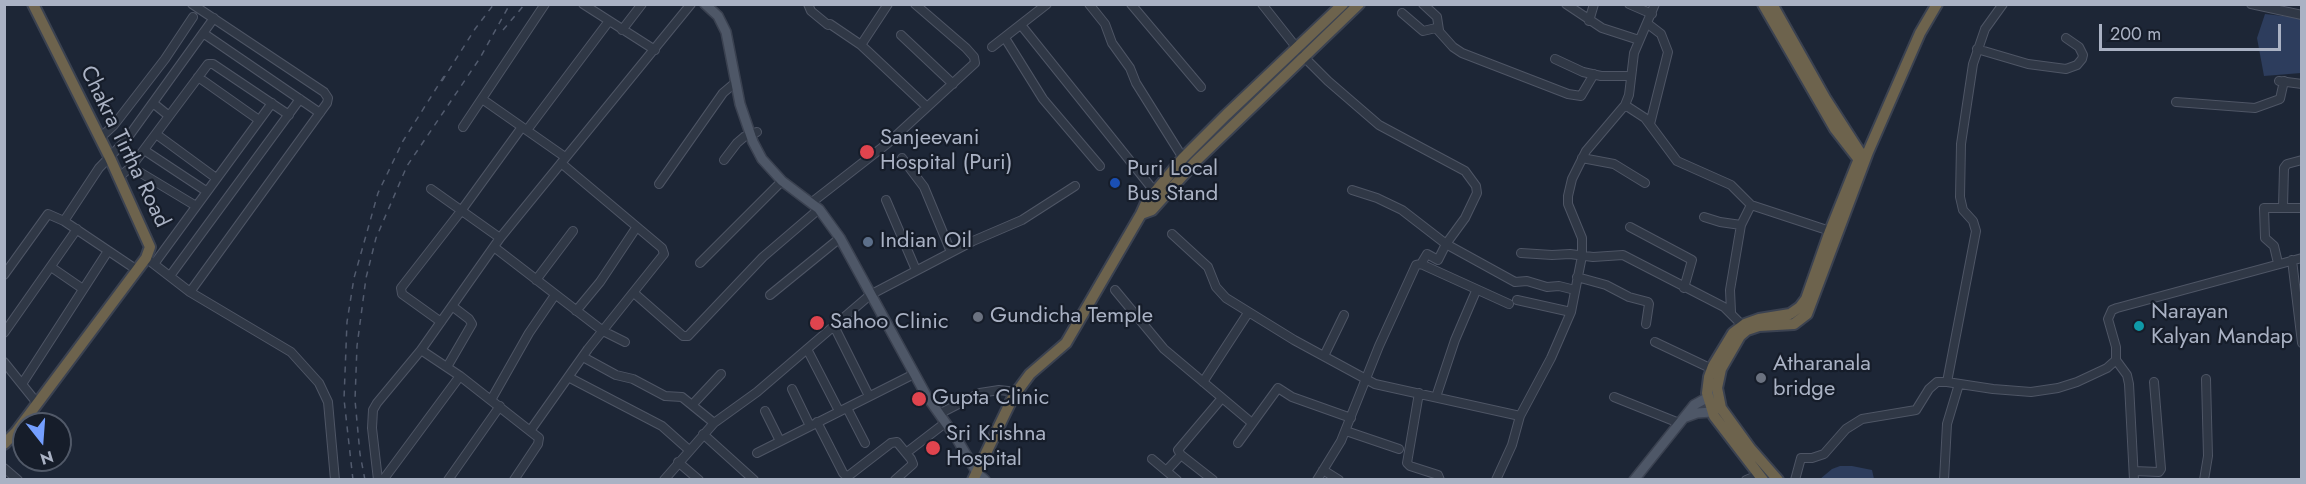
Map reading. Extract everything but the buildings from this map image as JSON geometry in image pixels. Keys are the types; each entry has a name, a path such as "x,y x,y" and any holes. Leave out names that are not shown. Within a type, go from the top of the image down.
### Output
{"highway":[{"name":"Chakra Tirtha Road","path":"4,444 137,270 150,261 148,240 33,4"},
{"path":"1141,214 1152,210 1343,4"},
{"path":"978,477 1017,392 1030,374 1066,343 1146,203 1184,158 1300,52 1359,4"},
{"path":"1763,4 1835,129 1863,159"},
{"path":"1772,4 1825,98 1863,159"},
{"path":"1804,310 1830,231 1920,33 1937,4"},
{"path":"1760,477 1746,451 1725,424 1712,412 1713,395 1721,369 1740,336 1747,330 1759,326 1794,324 1804,310 1863,159"},
{"path":"1725,424 1721,408 1707,387 1712,369 1733,333 1759,319 1804,310"},
{"path":"1746,451 1778,480"}],"main road":[{"path":"705,4 723,24 729,42 736,82 762,159 782,181 815,206 840,238 914,374 978,477"},
{"path":"1634,480 1694,405 1713,395"},
{"path":"1681,421 1696,413 1712,412"}],"street":[{"path":"190,292 320,113 328,98 324,92 192,4"},
{"path":"463,127 545,4"},
{"path":"583,4 655,50"},
{"path":"622,30 642,4"},
{"path":"378,480 372,428 374,410 421,350 500,238 691,4"},
{"path":"806,4 829,25 861,45 927,107"},
{"path":"861,45 888,4"},
{"path":"634,293 682,336 688,336 815,206 974,66 974,57 915,4"},
{"path":"992,47 1047,4"},
{"path":"1089,4 1105,24 1112,43 1130,68 1136,83 1184,158"},
{"path":"1131,4 1200,87"},
{"path":"1262,4 1300,52 1328,81 1378,125 1465,171 1476,186 1477,193 1465,218 1446,244 1438,260 1426,254 1421,264"},
{"path":"1423,4 1437,17 1439,30 1461,53 1568,94 1581,96 1594,74"},
{"path":"1566,4 1602,28 1639,40"},
{"path":"1589,21 1594,4"},
{"path":"1629,4 1652,14"},
{"path":"1496,480 1512,445 1520,416 1551,358 1571,312 1582,255 1582,233 1571,213 1568,196 1572,179 1591,144 1625,105 1629,95 1632,61 1655,4"},
{"path":"1947,382 1976,231 1973,220 1963,210 1960,197 1961,144 1972,64 1985,29 2003,4"},
{"path":"2251,4 2301,15"},
{"path":"1402,12 1423,31 1434,28 1439,30"},
{"path":"100,138 111,129 136,97 193,17"},
{"path":"64,221 99,168 126,140 214,18"},
{"path":"441,322 402,294 401,288 609,21"},
{"path":"1648,24 1661,34 1668,52 1650,124"},
{"path":"1021,25 1155,192"},
{"path":"203,33 320,113"},
{"path":"901,35 953,84"},
{"path":"1005,38 1043,99 1100,166"},
{"path":"1977,49 2028,64 2066,69 2077,65 2083,55 2079,47 2066,38"},
{"path":"1556,59 1583,72 1630,76"},
{"path":"119,177 131,167 208,64 213,64 289,115"},
{"path":"198,77 259,120"},
{"path":"2176,102 2255,108 2280,99 2282,81 2301,84"},
{"path":"659,184 723,93 736,82"},
{"path":"170,276 300,99"},
{"path":"482,99 525,128 563,160 636,228 662,248 664,254 583,357 530,431"},
{"path":"153,103 169,116"},
{"path":"272,103 196,206 150,261 190,292 291,352 319,383 328,402 335,480"},
{"path":"1625,105 1650,124 1677,161 1731,185 1751,205 1830,231"},
{"path":"724,160 737,143 754,133"},
{"path":"156,134 216,178"},
{"path":"144,150 206,191"},
{"path":"902,158 924,187 951,252"},
{"path":"1582,158 1614,164 1645,183"},
{"path":"2283,207 2284,168 2287,164 2301,160"},
{"path":"131,167 196,206"},
{"path":"700,263 782,181"},
{"path":"664,480 714,423 757,392 870,295 992,231 1022,220 1075,186"},
{"path":"430,189 500,238"},
{"path":"1353,190 1402,210 1446,244 1515,282 1527,281 1546,287 1559,286 1575,290"},
{"path":"886,200 916,270"},
{"path":"1731,312 1730,290 1741,225 1751,205"},
{"path":"2278,263 2274,246 2265,238 2264,210 2266,207 2301,208"},
{"path":"4,275 45,216 52,214 137,270"},
{"path":"1704,217 1741,225"},
{"path":"1630,227 1692,260 1684,288"},
{"path":"576,311 600,282 636,228"},
{"path":"4,333 76,229"},
{"path":"536,280 573,231"},
{"path":"1172,234 1208,267 1220,293 1248,313 1367,380 1382,386 1520,416"},
{"path":"770,295 840,238"},
{"path":"494,247 603,331 625,342"},
{"path":"22,384 108,251"},
{"path":"1521,253 1623,255 1731,312 1743,326"},
{"path":"2154,382 2161,469 2134,475 2129,384 2127,375 2116,360 2116,347 2108,324 2112,310 2301,258"},
{"path":"2292,260 2301,343"},
{"path":"1317,480 1346,431 1416,265 1421,264 1476,291 1509,304"},
{"path":"51,267 83,290"},
{"path":"1577,277 1599,282 1629,297 1648,302 1646,324"},
{"path":"1115,290 1164,349 1252,423"},
{"path":"1436,397 1455,340 1476,291"},
{"path":"491,400 529,333 555,295"},
{"path":"1517,300 1571,312"},
{"path":"447,367 472,324 452,306"},
{"path":"1203,382 1248,313"},
{"path":"1324,356 1344,315"},
{"path":"834,326 869,396"},
{"path":"1655,342 1712,369"},
{"path":"807,349 865,444"},
{"path":"421,350 500,406 538,438 538,444 514,480"},
{"path":"583,357 616,375 633,379 664,396 682,397 714,423"},
{"path":"1795,480 1801,458 1812,458 1824,454 1854,423 1872,417 1916,410 1933,385 1947,382 2005,390 2043,391 2077,382 2107,368 2116,360"},
{"path":"4,362 37,403"},
{"path":"692,405 721,374"},
{"path":"757,453 914,374"},
{"path":"384,480 460,376"},
{"path":"570,378 662,426 689,450"},
{"path":"2204,480 2208,456 2206,379"},
{"path":"1944,480 1947,424 1959,384"},
{"path":"1238,443 1278,388 1292,397 1351,418"},
{"path":"792,389 845,476 850,476 897,442 913,464 894,480"},
{"path":"939,414 980,393 999,390 1017,392"},
{"path":"1419,393 1407,463 1438,475 1440,480"},
{"path":"1614,397 1681,421"},
{"path":"1213,480 1181,455 1179,447 1222,398"},
{"path":"448,480 500,406"},
{"path":"765,411 780,441"},
{"path":"906,453 945,423"},
{"path":"1346,431 1399,448"},
{"path":"703,434 754,480"},
{"path":"1152,459 1171,476 1181,455"},
{"path":"678,462 699,480"},
{"path":"4,468 18,480"},
{"path":"1323,470 1339,480"},
{"path":"856,472 861,480"},
{"path":"1746,480 1760,477"}],"water":[{"path":"2265,14 2301,18 2301,73 2264,76 2257,38"},
{"path":"1840,466 1872,470 1874,479 1820,479 1832,469"}],"railway":[{"path":"442,81 494,4"},
{"path":"365,480 355,400 357,346 366,278 376,238 407,166 480,58 510,4"},
{"path":"503,30 525,4"},
{"path":"353,480 344,399 347,322 354,278 378,193 403,141 446,73"}],"place":[{"name":"Sanjeevani Hospital (Puri)","path":"867,152"},
{"name":"Puri Local Bus Stand","path":"1115,183"},
{"name":"Indian Oil","path":"868,242"},
{"name":"Gundicha Temple","path":"978,317"},
{"name":"Sahoo Clinic","path":"817,323"},
{"name":"Narayan Kalyan Mandap","path":"2139,326"},
{"name":"Atharanala bridge","path":"1761,378"},
{"name":"Gupta Clinic","path":"919,399"},
{"name":"Sri Krishna Hospital","path":"933,448"}]}
